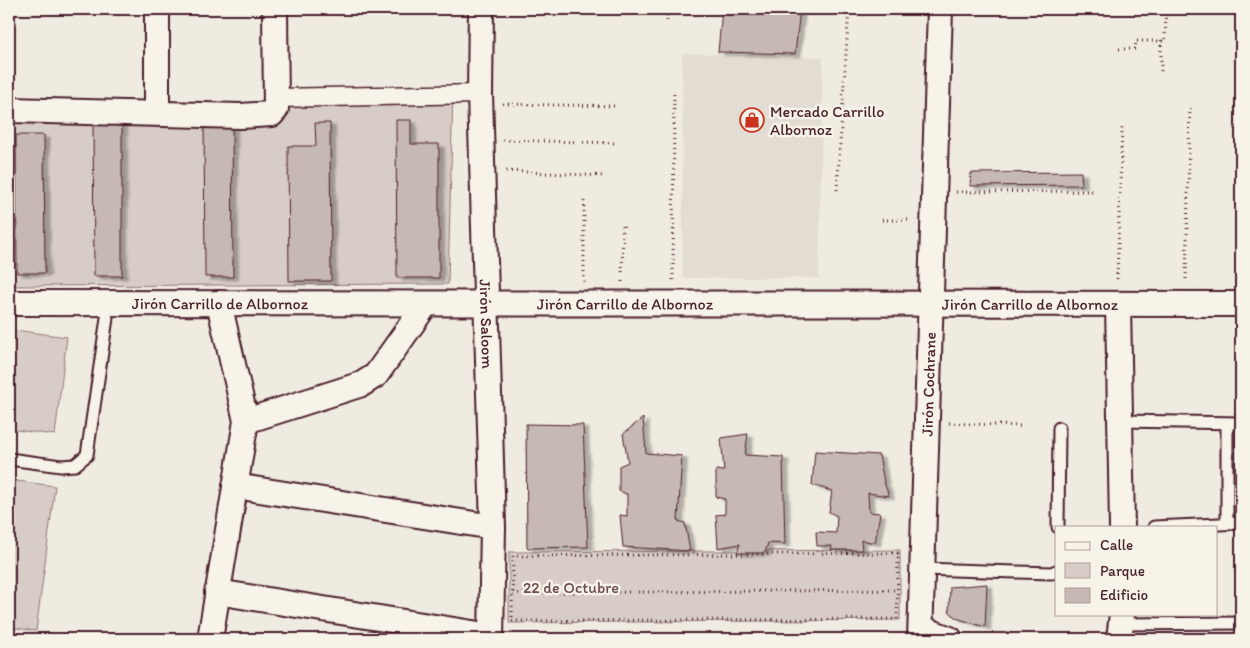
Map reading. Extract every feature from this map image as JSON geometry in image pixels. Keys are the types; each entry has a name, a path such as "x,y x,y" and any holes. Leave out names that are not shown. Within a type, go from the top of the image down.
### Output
{"street":[{"path":"157,9 157,113"},
{"path":"9,110 241,116 272,114 275,112 276,98 275,9"},
{"name":"Jirón Saloom","path":"481,9 480,99 493,527 491,637"},
{"name":"Jirón Cochrane","path":"921,634 940,9"},
{"path":"276,98 480,99"},
{"name":"Jirón Carrillo de Albornoz","path":"9,303 583,305 1241,304"},
{"path":"210,639 246,421 219,303"},
{"path":"246,421 362,384 376,375 426,304"},
{"path":"1118,304 1122,526"},
{"path":"235,486 493,527"},
{"path":"217,592 491,637"},
{"path":"921,634 950,639"}],"lane":[{"path":"9,459 61,466 75,465 87,455 107,318"},
{"path":"1120,421 1241,423"},
{"path":"1227,424 1227,523"},
{"path":"1058,526 1059,428"},
{"path":"1172,526 1241,523"},
{"path":"922,570 1052,573 1055,572"},
{"path":"1121,626 1241,623"}],"path":[{"path":"667,21 668,9"},
{"path":"837,190 849,9"},
{"path":"1119,49 1135,49 1136,41 1165,41 1166,9"},
{"path":"1161,40 1162,75"},
{"path":"673,304 674,93"},
{"path":"480,99 615,106"},
{"path":"1186,279 1190,106"},
{"path":"1117,279 1122,128"},
{"path":"482,140 617,143"},
{"path":"482,170 605,176"},
{"path":"934,190 1095,191"},
{"path":"583,305 584,197"},
{"path":"882,220 933,220"},
{"path":"622,304 623,225"},
{"path":"927,422 1021,426"},
{"path":"513,556 898,553"},
{"path":"512,593 897,590"},
{"path":"512,621 897,619"}],"shaded area":[{"name":"Mercado Carrillo Albornoz","path":"682,53 823,57 819,278 683,278"}],"green space":[{"path":"453,90 448,284 9,286 9,106 286,108 285,94"},
{"path":"14,330 67,337 55,435 9,429 9,371"},
{"path":"1241,427 1241,512 1230,512 1231,428"},
{"path":"9,480 55,486 36,631 9,627"},
{"name":"22 de Octubre","path":"900,550 900,620 509,623 509,552"}],"building":[{"path":"722,9 800,9 795,54 718,52"},
{"path":"93,118 122,118 122,276 94,276"},
{"path":"204,119 232,119 233,277 205,277"},
{"path":"396,120 411,120 411,144 439,144 439,278 397,278"},
{"path":"315,123 330,123 331,281 289,281 288,146 316,146"},
{"path":"16,135 44,135 45,273 17,273"},
{"path":"1081,172 1082,185 970,186 971,173"},
{"path":"643,418 646,453 682,456 678,521 685,523 690,551 623,547 620,515 627,516 627,494 619,491 619,466 628,462 623,434"},
{"path":"526,424 583,425 588,547 527,548"},
{"path":"748,434 745,455 783,457 785,544 768,543 765,553 737,553 740,544 718,548 716,515 725,514 725,499 716,497 716,470 724,471 721,438"},
{"path":"815,451 879,455 884,482 889,496 868,493 869,512 880,513 875,543 861,540 862,550 831,550 832,546 817,546 816,532 836,533 837,516 829,512 832,491 812,485"},
{"path":"987,584 985,627 956,618 949,611 950,587"}],"place":[{"name":"Mercado Carrillo Albornoz","path":"752,120"}]}
